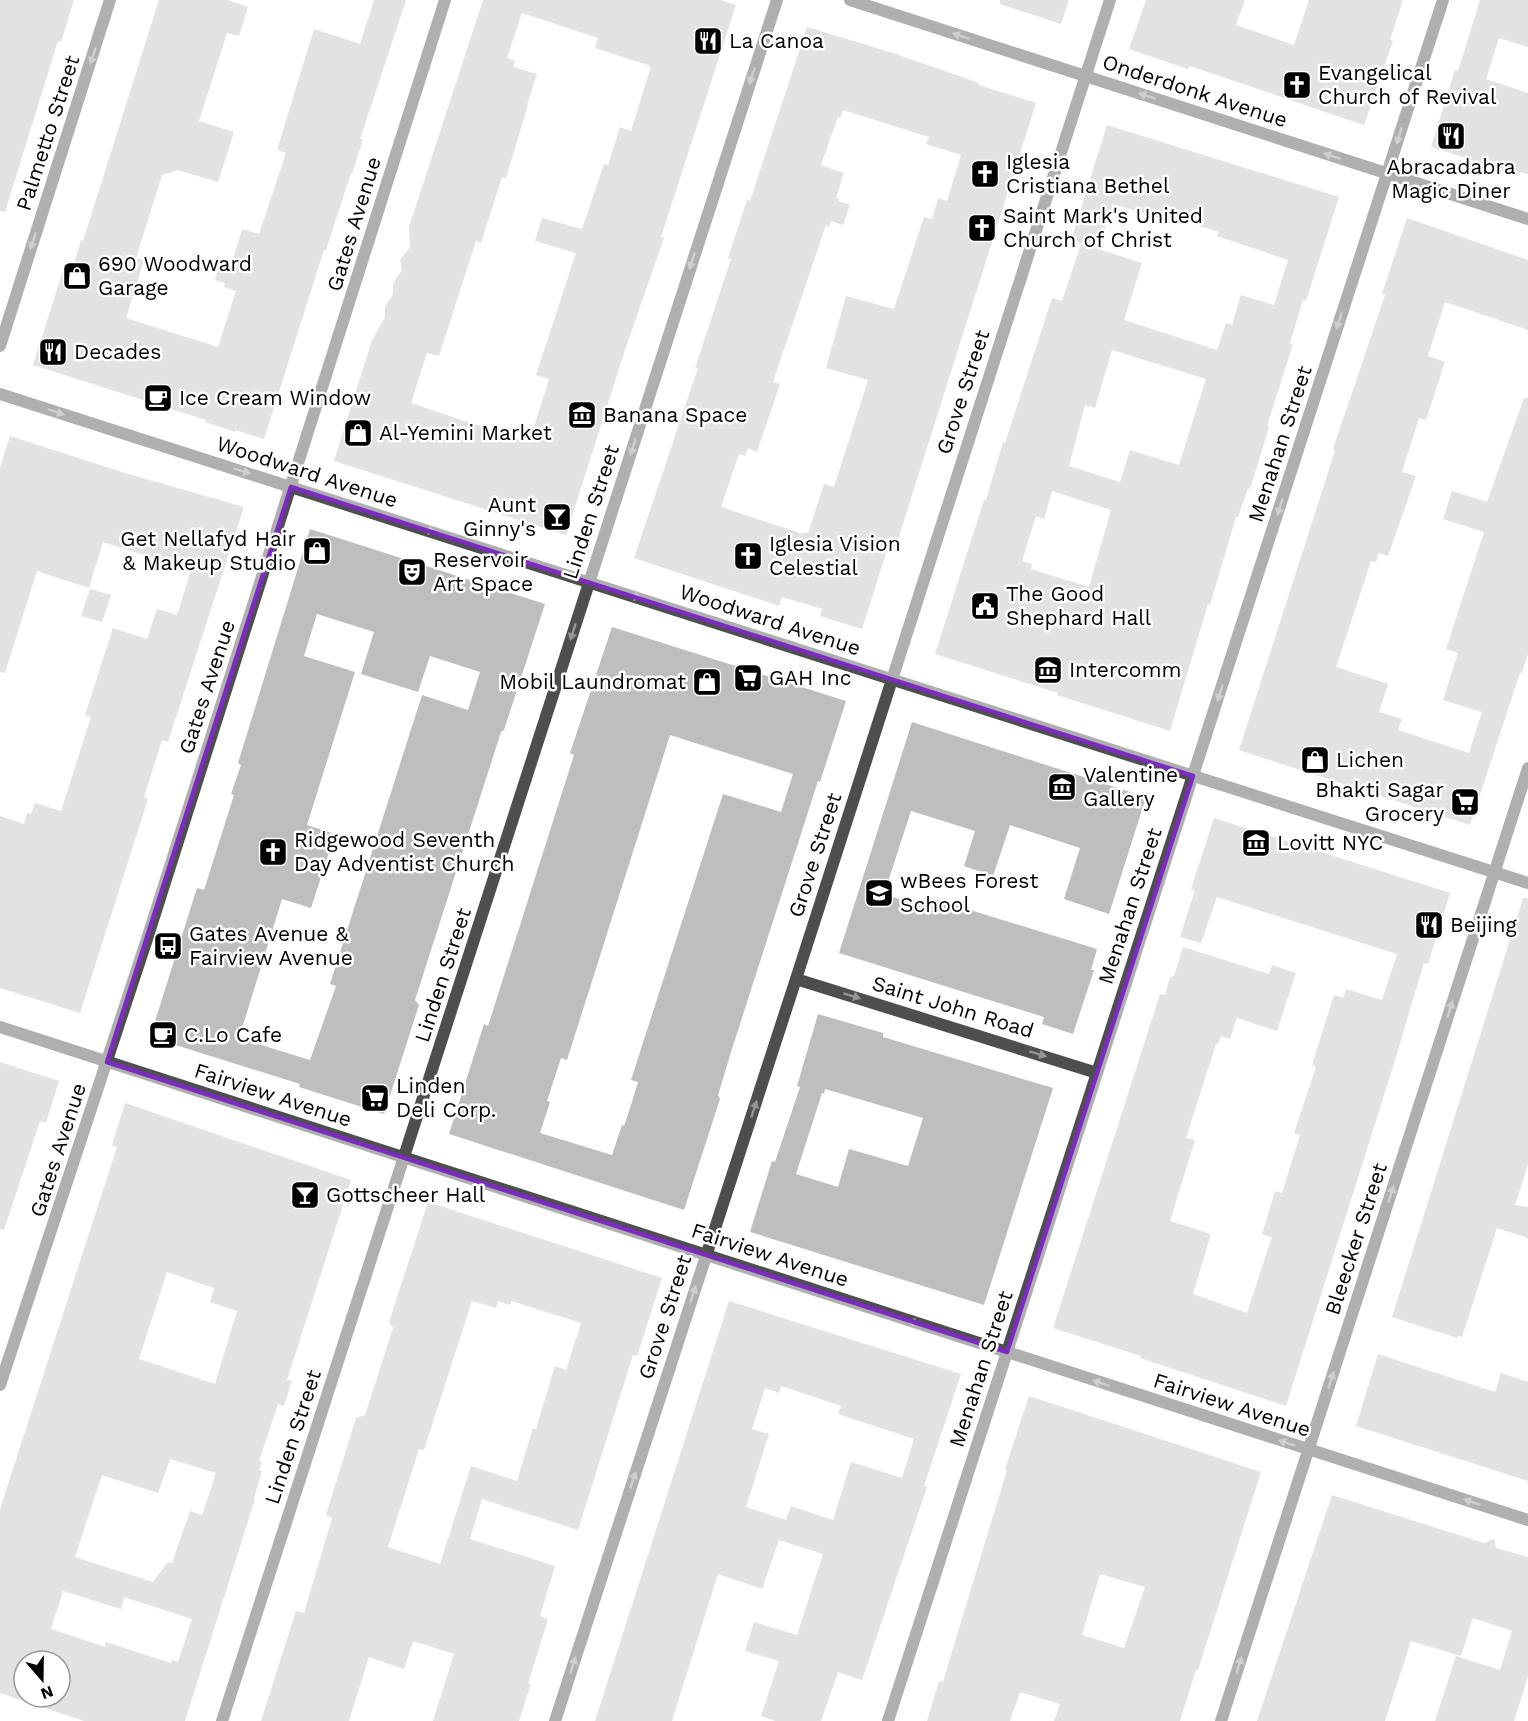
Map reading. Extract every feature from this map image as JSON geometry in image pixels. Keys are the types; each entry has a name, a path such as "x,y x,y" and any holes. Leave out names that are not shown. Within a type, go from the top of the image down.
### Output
{"street":[{"name":"Palmetto Street","path":"0,346 110,0"},
{"name":"Gates Avenue","path":"0,1385 107,1062 445,0"},
{"name":"Linden Street","path":"222,1721 777,0"},
{"name":"Onderdonk Avenue","path":"850,0 1528,219"},
{"name":"Grove Street","path":"555,1721 1110,0"},
{"name":"Menahan Street","path":"888,1721 1443,0"},
{"name":"Woodward Avenue","path":"0,394 1528,883"},
{"name":"Bleecker Street","path":"1221,1721 1528,768"},
{"name":"Saint John Road","path":"796,979 1097,1073"},
{"name":"Fairview Avenue","path":"0,1027 1528,1520"}],"highlighted area":[{"path":"291,487 1193,776 1007,1352 107,1062"}],"building":[{"path":"0,0 74,0 61,42 58,41 5,212 0,211"},
{"path":"159,0 228,0 248,7 239,36 227,33 199,121 234,132 218,182 178,170 162,175 136,258 144,260 126,318 218,347 236,291 224,287 225,283 215,280 221,259 232,263 242,229 259,234 286,153 277,150 314,29 360,44 374,0 406,0 360,139 363,140 326,250 324,250 264,439 235,430 235,432 205,422 206,420 33,365 66,261 74,264 81,240 83,241"},
{"path":"483,0 721,0 736,5 661,237 664,238 624,353 566,535 334,461 372,340 385,317 385,307 393,294 393,283 402,270 400,260 410,247 409,227","holes":["522,13 598,38 595,48 651,66 631,131 620,127 608,165 604,164 582,229 542,218 535,241 576,253 536,375 549,379 529,443 411,403 427,353 439,356 476,241 481,243 502,177 506,178 537,74 513,67 515,61 507,58"]},
{"path":"1000,0 1069,0 1061,24 1000,4"},
{"path":"1146,0 1245,0 1236,25 1294,45 1309,0 1403,0 1390,40 1393,41 1364,125 1190,66 1188,69 1129,49"},
{"path":"1480,0 1528,0 1528,47 1499,38 1486,79 1528,93 1528,174 1520,172 1519,175 1431,147"},
{"path":"807,27 893,53 979,83 979,85 1036,103 895,549 888,547 862,629 820,616 822,609 782,597 779,606 634,558 698,368 695,368 731,259 728,258 747,200 750,201","holes":["843,110 929,137 926,144 961,155 947,201 938,198 932,219 924,217 894,309 846,296 826,368 868,380 834,487 824,484 808,533 803,532 803,534 721,507 739,454 745,456 748,448 757,452 780,384 773,382 826,225 829,227 831,221 843,225 850,205 836,198 844,173 821,165 838,117 840,118"]},
{"path":"1107,125 1339,197 1306,301 1303,300 1290,343 1293,344 1250,489 1248,488 1238,517 1236,517 1170,731 935,654 1052,298 1062,301 1081,244 1094,248 1071,240","holes":["1113,204 1173,222 1174,218 1219,232 1217,236 1288,260 1274,305 1241,295 1232,325 1226,323 1217,350 1124,320 1142,263 1098,249","1112,350 1206,379 1179,465 1130,450 1120,482 1069,466 1085,405 1095,408","1052,491 1111,510 1089,587 1031,569 1032,564 1022,561 1036,516 1044,519"]},
{"path":"1407,218 1528,260 1528,330 1445,302 1428,356 1445,362 1426,420 1419,418 1402,472 1416,476 1388,556 1379,553 1376,562 1371,561 1336,667 1388,684 1379,712 1402,719 1398,730 1469,753 1482,712 1443,700 1458,653 1446,649 1484,532 1443,519 1452,491 1487,502 1524,398 1528,398 1528,654 1470,825 1239,750 1335,450 1333,449 1385,295 1382,294"},
{"path":"10,436 125,473 244,507 168,742 162,740 144,797 148,799 80,1013 0,988 0,816 24,824 27,813 31,814 35,803 61,811 91,717 85,715 113,628 147,639 157,609 177,615 191,570 103,542 89,588 37,571 5,673 0,672 0,467"},
{"path":"310,529 545,604 504,730 501,732 415,1000 419,1005 384,1114 299,1087 300,1084 150,1037 197,888 204,890 234,795 231,794 241,765 238,763","holes":["317,614 374,632 361,674 418,692 430,656 480,672 468,710 422,695 330,984 336,986 310,1060 239,1038 282,899 311,908 335,834 307,825 355,672 304,656"]},
{"path":"90,589 111,595 102,622 81,616"},
{"path":"612,627 846,701 732,1049 718,1095 720,1099 684,1210 449,1134 484,1024 488,1026 574,755 570,753","holes":["670,735 793,774 781,812 723,794 631,1080 638,1082 612,1155 540,1133 550,1102 547,1101 561,1058 567,1060"]},
{"path":"912,722 1146,797 1109,914 1064,899 1080,848 1010,825 993,876 964,866 975,831 911,811 884,894 925,908 928,897 1097,949 1091,970 1094,970 1073,1034 1042,1024 1044,1017 839,953"},
{"path":"1214,818 1450,893 1428,964 1424,963 1286,1406 1053,1328 1160,994 1165,995 1183,947 1269,974 1272,965 1296,973 1277,1031 1237,1018 1230,1039 1221,1036 1216,1044 1186,1138 1195,1140 1170,1221 1211,1234 1193,1294 1247,1313 1272,1237 1262,1234 1275,1191 1282,1193 1300,1135 1294,1133 1316,1067 1312,1065 1334,995 1343,998 1346,989 1382,1000 1397,954 1217,897 1201,943 1180,937 1195,890 1191,889"},
{"path":"1523,898 1528,898 1528,1165 1515,1205 1528,1207 1528,1238 1497,1228 1462,1337 1458,1335 1457,1338 1392,1317"},
{"path":"818,1014 883,1033 883,1037 1053,1088 984,1305 750,1232 772,1161 775,1162 800,1087 797,1086","holes":["825,1089 923,1118 908,1166 849,1149 838,1187 796,1174"]},
{"path":"0,1062 59,1081 46,1123 40,1121 4,1230 0,1229"},
{"path":"125,1103 351,1180 287,1380 292,1381 284,1406 278,1404 259,1461 262,1462 259,1470 262,1471 255,1499 185,1721 84,1721 48,1709 72,1709 72,1649 12,1649 12,1697 0,1693 0,1509 117,1147 112,1145","holes":["167,1272 214,1288 210,1302 237,1311 215,1384 139,1359","170,1459 216,1473 202,1515 190,1511 172,1563 168,1562 153,1582 75,1557 102,1475 158,1493","63,1591 121,1609 124,1597 192,1619 178,1662 172,1660 171,1663 106,1642 105,1647 51,1629"]},
{"path":"428,1202 662,1278 637,1356 633,1355 578,1530 482,1499 470,1539 555,1566 540,1616 548,1619 519,1721 433,1721 454,1654 413,1641 404,1669 369,1657 349,1721 261,1721 296,1611 304,1613 332,1518 326,1515 356,1418 365,1415 393,1328 389,1322","holes":["472,1301 496,1308 498,1301 510,1305 511,1301 581,1323 566,1370 555,1366 517,1481 471,1466 440,1564 388,1547 419,1449 424,1450"]},
{"path":"729,1301 961,1374 924,1486 927,1487 862,1680 838,1672 821,1721 775,1721 761,1716 779,1661 745,1651 754,1622 797,1635 823,1554 779,1540 762,1589 718,1574 672,1721 595,1721","holes":["781,1386 841,1406 838,1414 914,1439 902,1478 851,1462 833,1520 791,1506 786,1520 746,1507 769,1434 752,1429 765,1388 779,1393"]},
{"path":"1378,1354 1495,1392 1501,1373 1528,1382 1528,1481 1356,1426"},
{"path":"1029,1396 1261,1472 1180,1721 1054,1721 1060,1704 1020,1692 1010,1721 927,1721 939,1681 943,1682 1007,1470 1005,1469","holes":["1100,1574 1145,1587 1124,1648 1082,1635"]},
{"path":"1332,1495 1484,1543 1494,1539 1496,1548 1528,1557 1528,1677 1514,1721 1435,1721 1456,1656 1500,1670 1512,1631 1473,1618 1461,1656 1411,1641 1385,1721 1257,1721"}],"place":[{"name":"La Canoa","path":"708,41"},
{"name":"Evangelical Church of Revival","path":"1297,85"},
{"name":"Abracadabra Magic Diner","path":"1451,136"},
{"name":"Iglesia Cristiana Bethel","path":"985,174"},
{"name":"Saint Mark's United Church of Christ","path":"982,228"},
{"name":"690 Woodward Garage","path":"77,276"},
{"name":"Decades","path":"53,352"},
{"name":"Ice Cream Window","path":"158,398"},
{"name":"Banana Space","path":"582,415"},
{"name":"Al-Yemini Market","path":"358,433"},
{"name":"Aunt Ginny's","path":"557,517"},
{"name":"Get Nellafyd Hair & Makeup Studio","path":"317,551"},
{"name":"Iglesia Vision Celestial","path":"748,556"},
{"name":"Reservoir Art Space","path":"412,572"},
{"name":"The Good Shephard Hall","path":"985,606"},
{"name":"Intercomm","path":"1048,670"},
{"name":"GAH Inc","path":"748,678"},
{"name":"Mobil Laundromat","path":"707,682"},
{"name":"Lichen","path":"1315,760"},
{"name":"Valentine Gallery","path":"1062,787"},
{"name":"Bhakti Sagar Grocery","path":"1465,802"},
{"name":"Lovitt NYC","path":"1256,843"},
{"name":"Ridgewood Seventh Day Adventist Church","path":"273,852"},
{"name":"wBees Forest School","path":"879,893"},
{"name":"Beijing","path":"1429,925"},
{"name":"Gates Avenue & Fairview Avenue","path":"168,946"},
{"name":"C.Lo Cafe","path":"163,1035"},
{"name":"Linden Deli Corp.","path":"375,1098"},
{"name":"Gottscheer Hall","path":"305,1195"}]}
